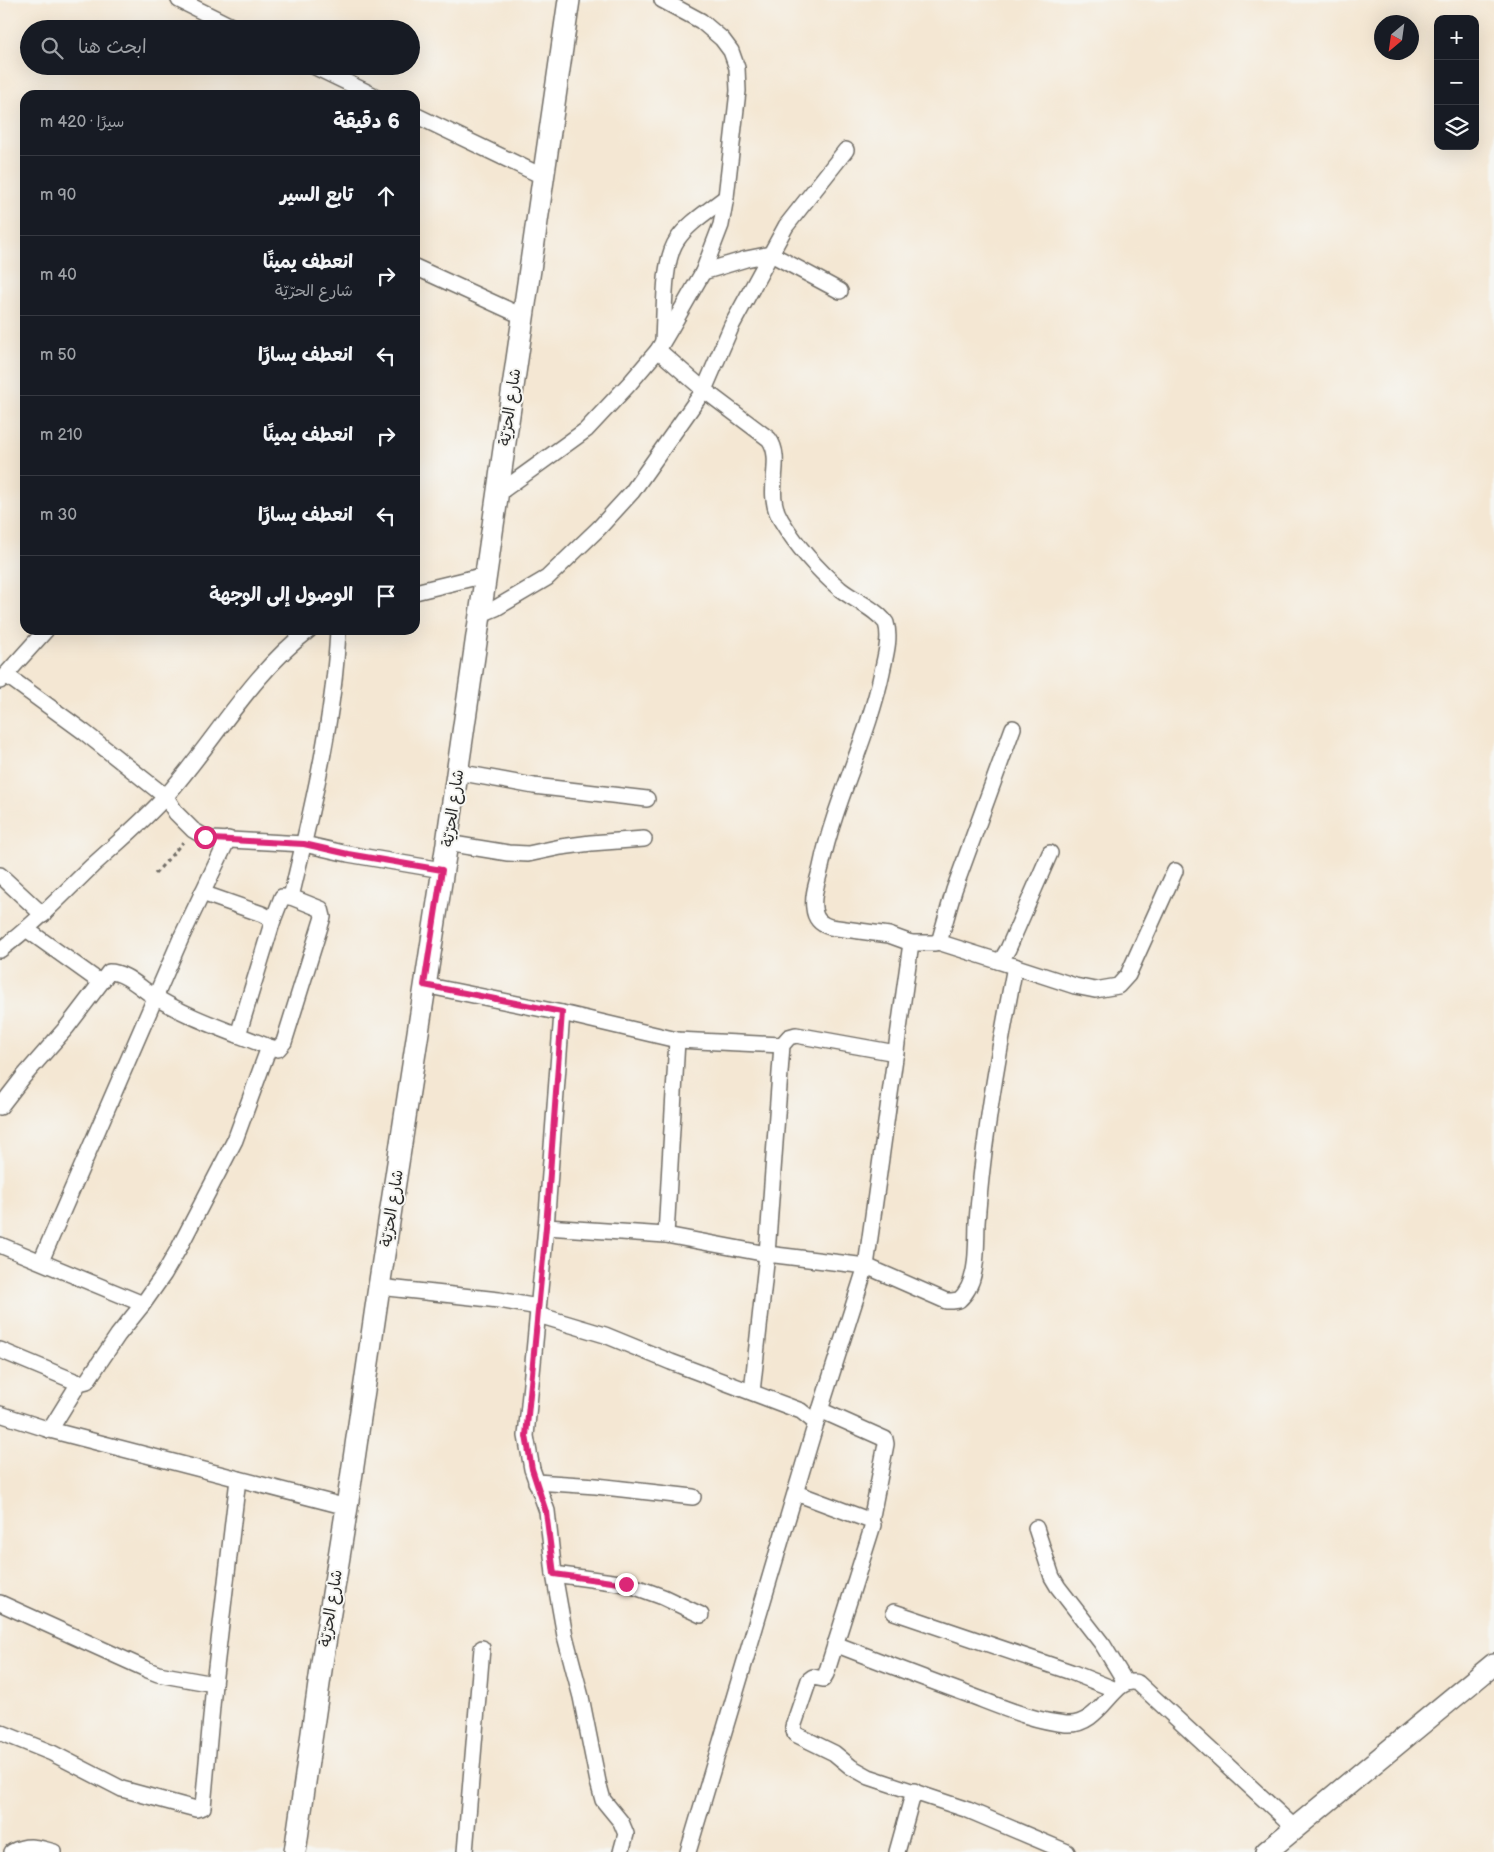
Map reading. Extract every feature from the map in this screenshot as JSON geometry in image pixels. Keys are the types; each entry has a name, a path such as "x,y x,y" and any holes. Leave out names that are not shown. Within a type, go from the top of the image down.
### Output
{"main road":[{"name":"شارع الحرّيّة","path":"295,1852 424,985 447,843 484,575 569,0"},
{"path":"1266,1852 1494,1664"}],"street":[{"path":"180,0 219,20"},
{"path":"496,495 586,430 611,405 660,346 703,272 721,225 738,91 737,68 731,51 722,39 701,21 662,0"},
{"path":"331,75 362,90"},
{"path":"420,117 544,176"},
{"path":"479,615 496,608 548,578 578,550 632,492 704,390 732,326 786,226 846,150"},
{"path":"660,346 667,275 670,256 676,241 684,231 726,197"},
{"path":"703,272 746,259 771,254 840,291"},
{"path":"420,269 522,316"},
{"path":"660,346 704,390 769,439 774,449 775,459 773,500 780,520 820,570 842,590 876,612 886,623 888,640 878,690 869,723 825,849 814,897 814,907 818,920 830,927 889,935 912,943 938,942 1075,986 1095,990 1118,986 1128,975 1176,871"},
{"path":"420,591 484,575"},
{"path":"42,635 3,678 84,732 166,797 176,813 193,830 212,839 304,844 348,854 442,870"},
{"path":"0,950 43,915 166,797 262,674 282,652 303,635"},
{"path":"291,897 329,722 335,679 338,635"},
{"path":"938,942 954,890 1012,728"},
{"path":"457,772 534,786 647,799"},
{"path":"41,1261 181,938 228,839"},
{"path":"447,843 508,853 528,854 576,845 644,839"},
{"path":"998,961 1002,959 1008,950 1050,852"},
{"path":"0,875 43,915"},
{"path":"202,893 262,914 273,920"},
{"path":"0,1107 24,1076 67,1027 109,972 115,972 156,997 191,1015 238,1035 278,1049 284,1042 323,917 321,909 291,897 282,897 273,920 238,1035"},
{"path":"26,929 100,982"},
{"path":"688,1852 818,1416 866,1266 912,943"},
{"path":"546,1227 666,1235 767,1254 866,1266 946,1301 959,1300 970,1284 974,1268 979,1192 988,1123 1015,966"},
{"path":"424,985 562,1012 677,1040 782,1045"},
{"path":"562,1012 546,1227 526,1436 529,1459 546,1512 565,1636 582,1696 599,1787 603,1800 621,1822 626,1834 621,1852"},
{"path":"752,1392 767,1254 782,1045 789,1038 796,1035 896,1053"},
{"path":"666,1235 677,1040"},
{"path":"0,1350 79,1383 87,1381 118,1335 164,1274 179,1248 235,1140 269,1047"},
{"path":"0,1245 143,1304"},
{"path":"379,1287 498,1300 538,1311 801,1411 885,1439 886,1444 871,1521 873,1528 824,1678 813,1677 809,1680 794,1722 793,1731 795,1734 841,1757 851,1767 869,1777 968,1810 1067,1852"},
{"path":"50,1430 79,1383"},
{"path":"0,1414 50,1430 347,1507"},
{"path":"0,1732 52,1753 122,1789 202,1808 204,1805 214,1684 238,1479"},
{"path":"536,1482 596,1486 693,1497"},
{"path":"796,1493 871,1521"},
{"path":"1036,1528 1052,1577 1103,1645 1121,1687"},
{"path":"554,1574 626,1584 664,1597 701,1615"},
{"path":"0,1603 158,1674 214,1684"},
{"path":"894,1612 1121,1687"},
{"path":"835,1644 1009,1710 1067,1724 1086,1721 1121,1687 1134,1682 1142,1686 1295,1828"},
{"path":"464,1852 482,1648"},
{"path":"898,1852 914,1791"},
{"path":"12,1852 21,1847 28,1846 54,1852"}],"path":[{"path":"155,874 193,830"}],"route":[{"path":"205,837 212,839 304,844 348,854 442,870 424,985 562,1012 546,1227 528,1403 527,1447 546,1512 554,1574 626,1584"}]}
